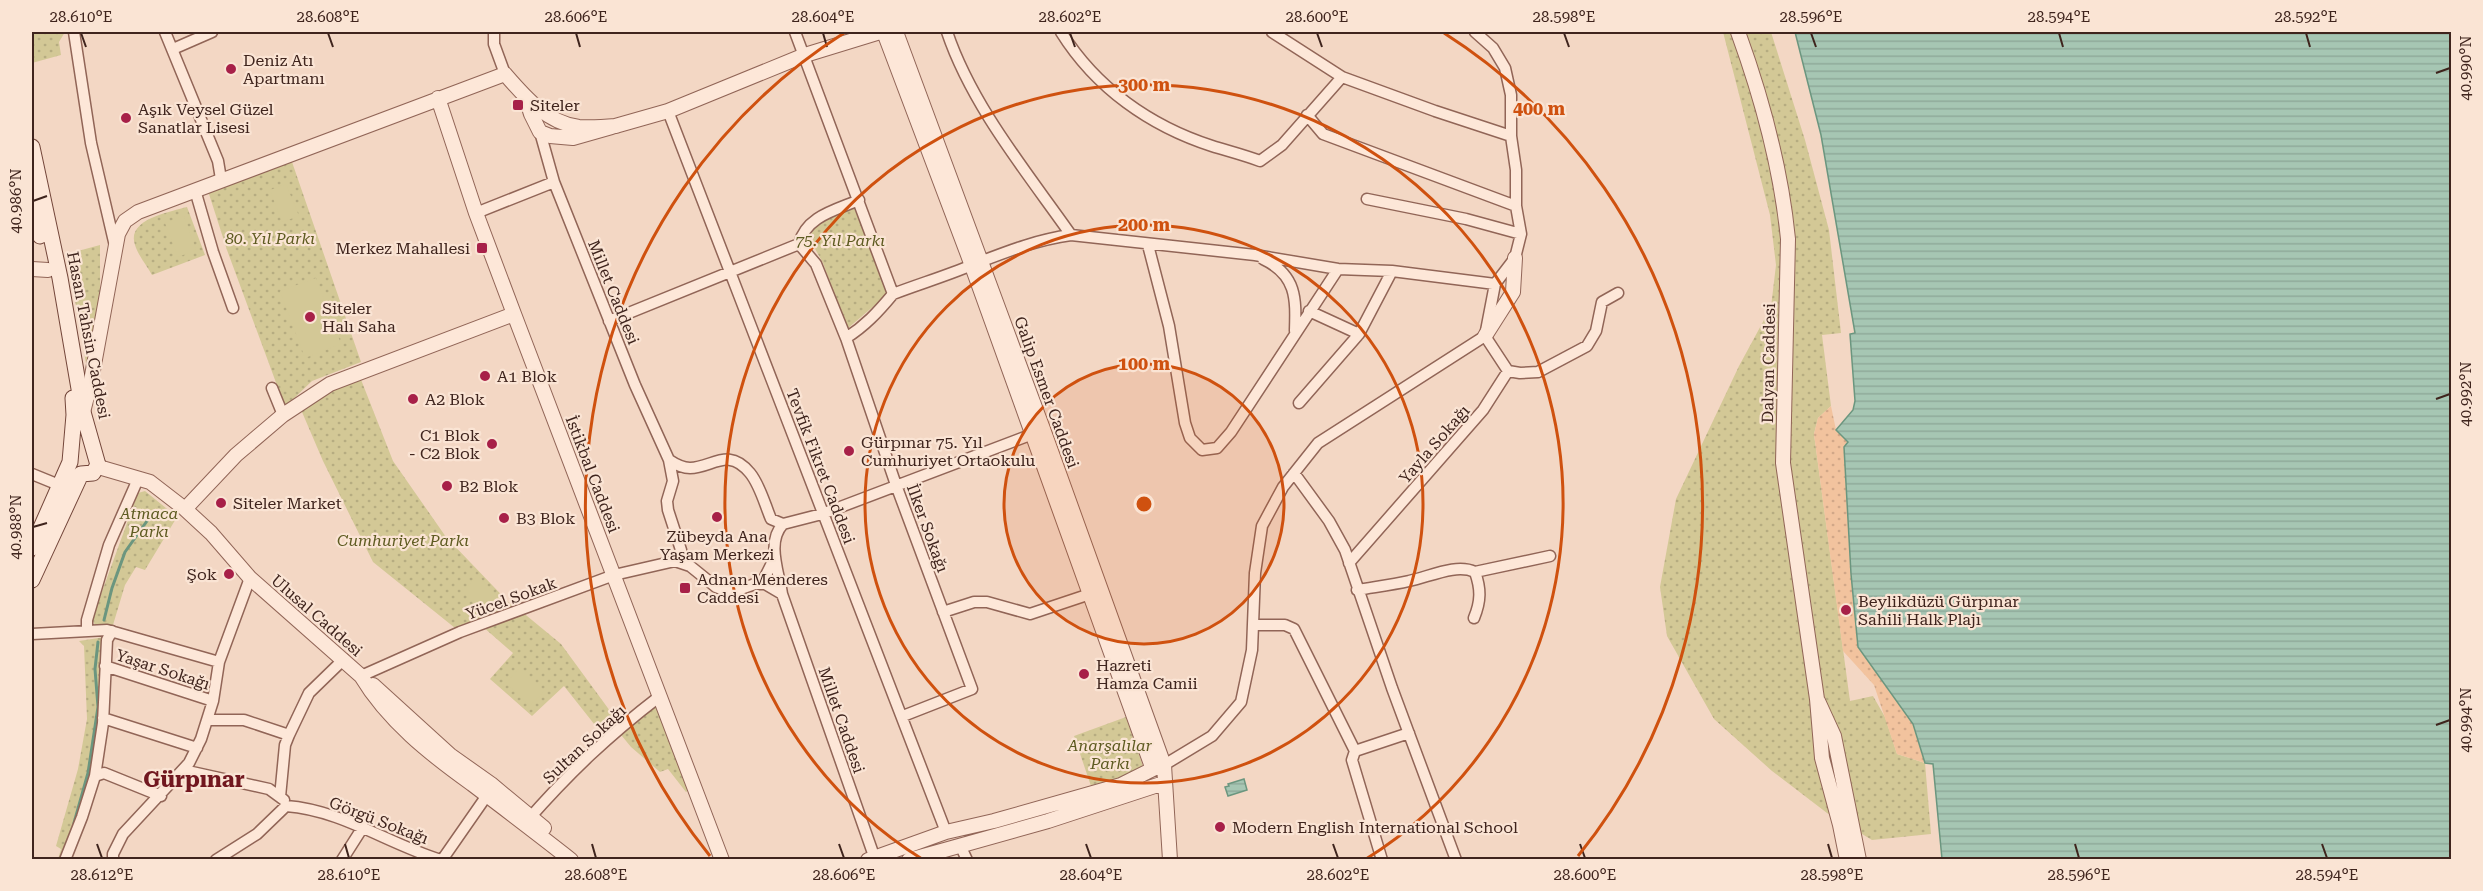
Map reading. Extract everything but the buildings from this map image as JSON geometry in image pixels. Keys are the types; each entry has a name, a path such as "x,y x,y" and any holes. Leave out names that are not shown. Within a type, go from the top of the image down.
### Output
{"main road":[{"name":"Hasan Tahsin Caddesi","path":"32,147 60,278 78,415 91,471"},
{"name":"Hasan Tahsin Caddesi","path":"32,196 78,415 70,462 32,548"},
{"path":"32,579 91,471 70,462"}],"street":[{"path":"74,32 91,143 115,247"},
{"path":"165,32 218,161 221,179"},
{"path":"173,50 212,32"},
{"path":"494,32 494,44 505,74 526,98 549,116 578,127 616,126"},
{"path":"795,32 893,294"},
{"path":"526,98 540,132 550,136 573,138 668,111 805,55 888,32"},
{"name":"Galip Esmer Caddesi","path":"888,32 1038,432 1158,766"},
{"path":"947,32 953,49 980,101 1071,235"},
{"path":"1061,32 1073,51 1115,94 1138,113 1213,147 1260,161 1281,145 1342,77"},
{"path":"1272,32 1342,77 1510,136"},
{"path":"872,858 946,832 994,821 1121,785 1212,736 1241,702 1252,650 1255,573 1262,526 1283,487 1318,443 1485,336 1513,292 1515,258 1521,234 1516,206 1516,170 1510,136 1511,95 1505,68 1493,48 1475,32"},
{"name":"Dalyan Caddesi","path":"1738,32 1763,112 1785,208 1788,239 1783,464 1817,699 1823,764 1840,825 1846,860"},
{"path":"78,415 92,381 115,247 118,234 125,221 138,212 221,179 505,74"},
{"name":"İstikbal Caddesi","path":"438,98 476,213 722,860"},
{"name":"Tevfik Fikret Caddesi","path":"668,111 946,832"},
{"path":"1307,115 1323,134 1516,206"},
{"name":"Millet Caddesi","path":"540,132 554,182 609,321 669,460 673,481 671,492"},
{"path":"476,213 554,182"},
{"path":"195,190 213,252 233,308"},
{"path":"1367,199 1466,219 1521,234"},
{"path":"609,321 799,244 801,235 815,220 859,200"},
{"path":"846,338 873,318 893,294 976,264 1002,252 1044,239 1071,235 1255,255 1338,269 1392,271 1496,284"},
{"name":"İlker Sokağı","path":"799,244 816,264 846,338 896,485 972,689 903,716"},
{"path":"1148,245 1169,326 1185,423 1190,438 1202,450 1217,448 1231,432 1338,269"},
{"path":"1255,255 1272,263 1291,284 1296,300 1295,332"},
{"path":"1515,258 1496,284 1485,336 1508,371 1538,372 1587,346 1596,331 1602,302 1618,293"},
{"path":"32,269 48,270"},
{"path":"1299,403 1359,334 1392,271"},
{"path":"1309,311 1359,334"},
{"path":"185,509 236,455 283,415 330,384 514,314"},
{"name":"Yayla Sokağı","path":"1349,563 1483,410 1508,371"},
{"path":"272,388 283,415"},
{"path":"775,539 778,529 783,524 822,514 1038,432 1090,594 1164,783 1170,860"},
{"path":"681,547 680,554 675,561 690,566 716,587 732,592 764,579 775,556 775,539 771,519 748,470 737,463 720,458 693,468 684,474 671,492 667,501 668,510 690,566"},
{"path":"669,460 684,468 693,468"},
{"name":"Ulusal Caddesi","path":"91,471 119,474 150,482 185,509 211,533 250,578 361,676 379,689 489,790 528,820"},
{"path":"1294,473 1329,521 1345,550 1357,590 1456,860"},
{"path":"32,474 59,485"},
{"path":"87,630 87,620 109,545 138,479"},
{"path":"771,519 783,524"},
{"name":"Millet Caddesi","path":"775,556 782,594 872,858"},
{"path":"1357,590 1411,581 1446,572 1469,569 1475,572 1550,556"},
{"name":"Yücel Sokak","path":"361,676 460,632 614,575 675,561"},
{"path":"1474,618 1480,603 1479,583 1475,572"},
{"path":"113,860 113,854 123,834 161,796 183,770 197,748 213,701 219,662 250,578"},
{"path":"755,584 765,584 782,594"},
{"path":"943,612 974,602 987,602 1030,614 1090,594"},
{"path":"1253,625 1285,625 1294,629 1355,751 1352,760 1382,860"},
{"path":"65,860 95,776 103,718 107,640 112,630"},
{"path":"32,634 112,630 219,662"},
{"path":"280,797 285,745 289,735 309,693 344,659"},
{"name":"Yaşar Sokağı","path":"105,666 213,701"},
{"name":"Sultan Sokağı","path":"528,820 568,775 606,739 660,696"},
{"name":"Dalyan Caddesi","path":"1817,699 1829,722 1859,860"},
{"path":"103,718 197,748"},
{"path":"207,720 243,720 289,735"},
{"path":"1355,751 1409,733"},
{"path":"1823,764 1833,771 1839,761"},
{"name":"Görgü Sokağı","path":"183,770 269,789 294,806 329,814 363,827 413,851 442,860"},
{"path":"95,776 104,773 161,796"},
{"path":"909,860 1118,800 1164,783"},
{"path":"442,860 489,790"},
{"path":"216,860 257,834 286,806 294,806"},
{"path":"528,820 571,860"},
{"path":"528,820 583,860"},
{"path":"342,860 363,827"},
{"path":"960,845 967,860"}],"green space":[{"path":"32,32 65,32 59,42 61,55 32,63"},
{"path":"1723,32 1771,32 1805,140 1829,230 1841,333 1822,335 1831,406 1818,418 1814,434 1850,701 1873,696 1885,717 1897,754 1925,763 1931,834 1872,840 1827,813 1772,771 1714,719 1667,636 1660,587 1676,499 1739,366 1771,307 1776,265 1770,215"},
{"name":"80. Yıl Parkı","path":"292,162 361,362 312,381 285,407 227,250 208,191"},
{"path":"286,184 299,216 282,222 270,190"},
{"path":"187,207 205,255 152,275 135,245 134,236 137,229 151,218"},
{"name":"75. Yıl Parkı","path":"854,207 889,293 847,329 823,263 809,238 818,222"},
{"path":"184,216 196,250 178,257 165,223"},
{"path":"100,245 100,304 88,375 67,254"},
{"name":"Siteler Halı Saha","path":"316,278 341,344 305,358 280,291"},
{"name":"Cumhuriyet Parkı","path":"358,372 393,461 446,537 518,612 521,611 561,644 621,726 658,702 694,787 686,792 668,769 660,772 631,747 617,730 606,739 564,686 532,716 490,679 513,653 482,626 460,632 373,562 323,461 299,405"},
{"name":"Atmaca Parkı","path":"145,491 177,517 145,570 136,567 125,585 113,625 95,625 92,619 138,493"},
{"path":"478,576 501,600 488,613 464,589"},
{"path":"105,637 95,776 62,859 58,859 61,849 56,846 78,769 87,719 84,646 79,641"},
{"path":"520,667 544,691 530,706 506,683"},
{"name":"Anarşalılar Parkı","path":"1126,717 1143,766 1128,777 1092,789 1074,736"}],"sand":[{"name":"Beylikdüzü Gürpınar Sahili Halk Plajı","path":"1831,406 1836,430 1848,442 1858,647 1913,724 1925,763 1897,754 1874,685 1843,651 1814,434 1818,418"}],"shaded area":[{"path":"1795,32 2451,32 2451,859 1942,859 1933,764 1925,763 1913,724 1858,647 1851,574 1844,447 1848,442 1836,430 1853,410 1855,401 1850,334 1855,333 1821,135"},
{"path":"1244,779 1247,790 1228,796 1225,787"}],"waterway":[{"path":"104,620 125,552 147,521"},
{"path":"74,823 88,773 98,707 95,669 98,642"}],"place":[{"name":"Deniz Atı Apartmanı","path":"231,69"},
{"name":"Siteler","path":"518,105"},
{"name":"Aşık Veysel Güzel Sanatlar Lisesi","path":"126,118"},
{"name":"Merkez Mahallesi","path":"482,248"},
{"name":"Siteler Halı Saha","path":"310,317"},
{"name":"A1 Blok","path":"485,376"},
{"name":"A2 Blok","path":"413,399"},
{"name":"C1 Blok - C2 Blok","path":"492,444"},
{"name":"Gürpınar 75. Yıl Cumhuriyet Ortaokulu","path":"849,451"},
{"name":"B2 Blok","path":"447,486"},
{"name":"Siteler Market","path":"221,503"},
{"name":"Zübeyda Ana Yaşam Merkezi","path":"717,517"},
{"name":"B3 Blok","path":"504,518"},
{"name":"Şok","path":"229,574"},
{"name":"Adnan Menderes Caddesi","path":"685,588"},
{"name":"Beylikdüzü Gürpınar Sahili Halk Plajı","path":"1846,610"},
{"name":"Hazreti Hamza Camii","path":"1084,674"},
{"name":"Modern English International School","path":"1220,827"}],"district":[{"name":"Gürpınar","path":"194,779"}]}
